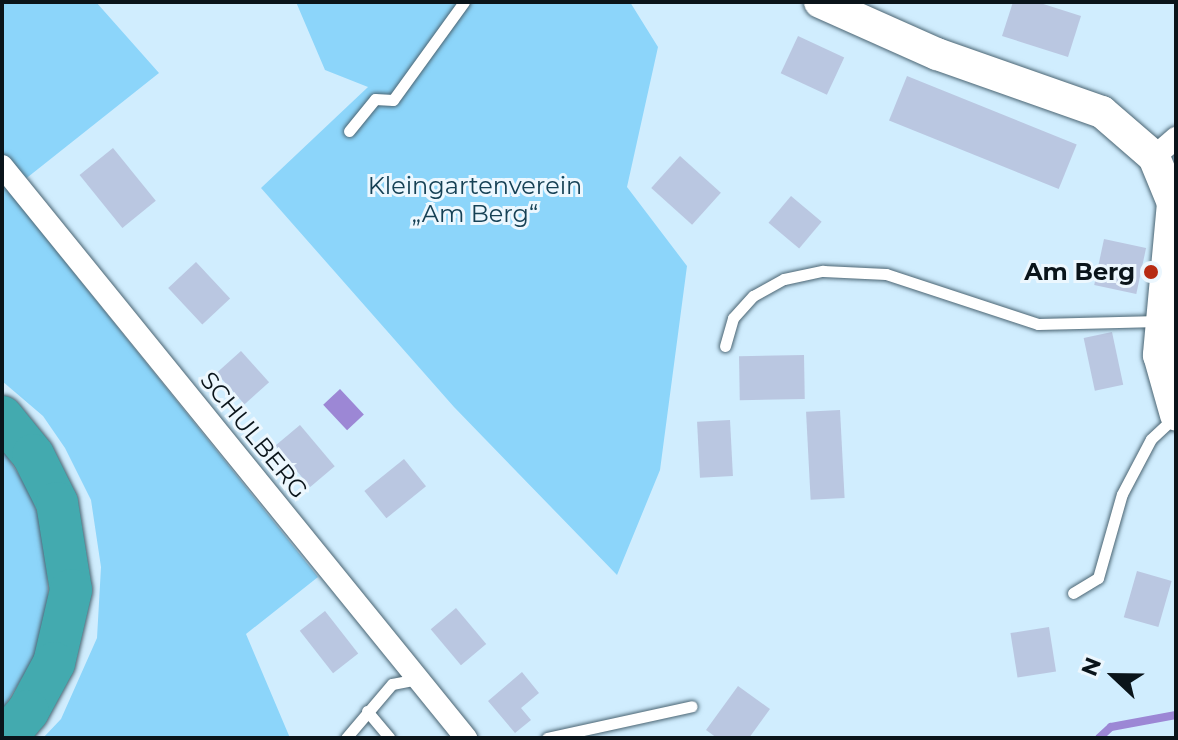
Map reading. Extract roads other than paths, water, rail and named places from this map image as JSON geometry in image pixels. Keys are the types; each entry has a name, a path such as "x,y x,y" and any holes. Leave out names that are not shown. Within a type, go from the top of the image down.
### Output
{"highway":[{"path":"2,417 33,455 57,503 71,590 54,663 28,711 5,738"}],"street":[{"path":"820,2 937,54 1102,112 1165,148 1173,203 1166,306 1159,355 1176,415"},
{"name":"SCHULBERG","path":"2,166 466,738"}],"lane":[{"path":"349,131 375,99 393,100 464,2"},
{"path":"725,346 733,318 753,296 784,279 823,271 886,274 1038,324 1166,306"},
{"path":"1073,593 1098,578 1122,494 1151,439 1176,415"},
{"path":"346,738 392,684 418,679"},
{"path":"547,738 692,706"},
{"path":"367,711 390,738"}],"waterway":[{"path":"1099,738 1111,727 1176,715"}],"place":[{"name":"Am Berg","path":"1151,272"}],"park label":[{"name":"Kleingartenverein „Am Berg“","path":"475,200"}]}
